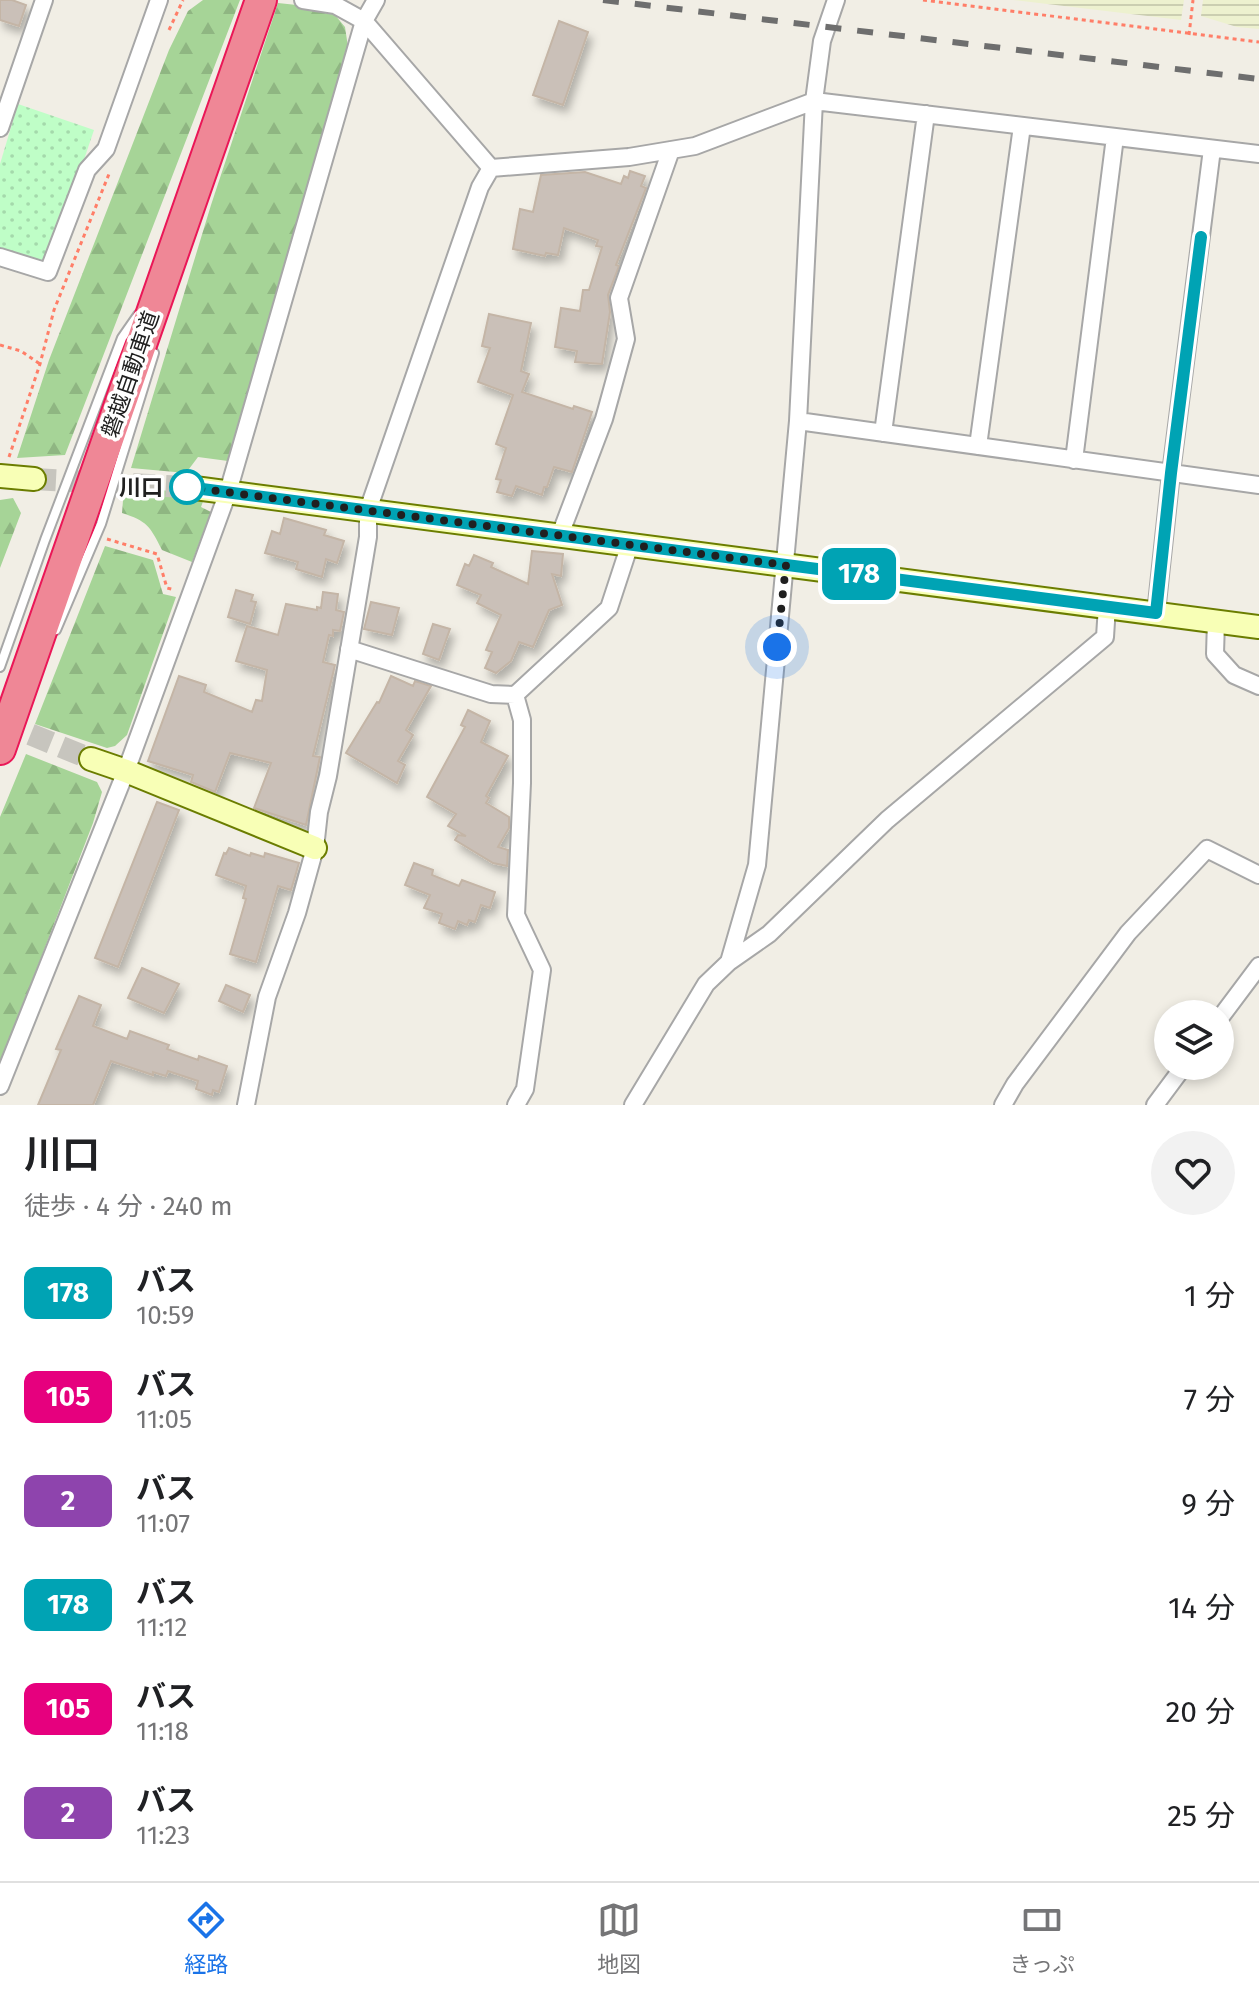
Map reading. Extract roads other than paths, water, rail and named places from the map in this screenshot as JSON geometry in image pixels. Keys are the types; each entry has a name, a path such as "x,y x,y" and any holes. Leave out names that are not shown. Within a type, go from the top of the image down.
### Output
{"highway":[{"name":"磐越自動車道","path":"0,749 173,270 198,182 261,0"}],"street":[{"path":"0,128 44,0"},
{"path":"0,257 48,272 87,170 106,149 159,0"},
{"path":"303,0 335,5 364,21 491,168"},
{"path":"0,1086 126,771 228,492 364,21 376,0"},
{"path":"729,962 757,865 798,421 814,101 822,41 836,0"},
{"path":"491,168 629,157 695,146 814,101 1259,154"},
{"path":"883,433 926,114"},
{"path":"978,446 1022,126"},
{"path":"1074,460 1115,137"},
{"path":"1156,613 1212,149"},
{"path":"560,535 604,419 626,339 619,298 671,150"},
{"path":"246,1105 267,997 297,913 315,848 368,537 368,510 480,187 491,168"},
{"path":"798,421 1259,485"},
{"path":"1,478 34,479"},
{"path":"187,487 1259,627"},
{"path":"349,649 491,694 515,695 609,608 630,544"},
{"path":"633,1105 706,984 729,962 769,934 887,820 1105,637 1107,606"},
{"path":"1216,621 1215,654 1234,675 1259,686"},
{"path":"515,695 522,720 516,915 542,970 525,1089 516,1105"},
{"path":"91,759 315,848"},
{"path":"1003,1105 1015,1084 1128,933 1207,849 1259,875"},
{"path":"1234,1000 1259,966"},
{"path":"1155,1105 1174,1080"}],"lane":[{"path":"0,667 122,338 173,270"},
{"path":"53,636 101,524 159,336"},
{"path":"14,710 46,648"}],"tunnel":[{"path":"34,479 187,487"},
{"path":"0,722 91,759"}],"railway":[{"path":"603,0 1259,79"}],"place":[{"name":"川口","path":"187,487"}]}
